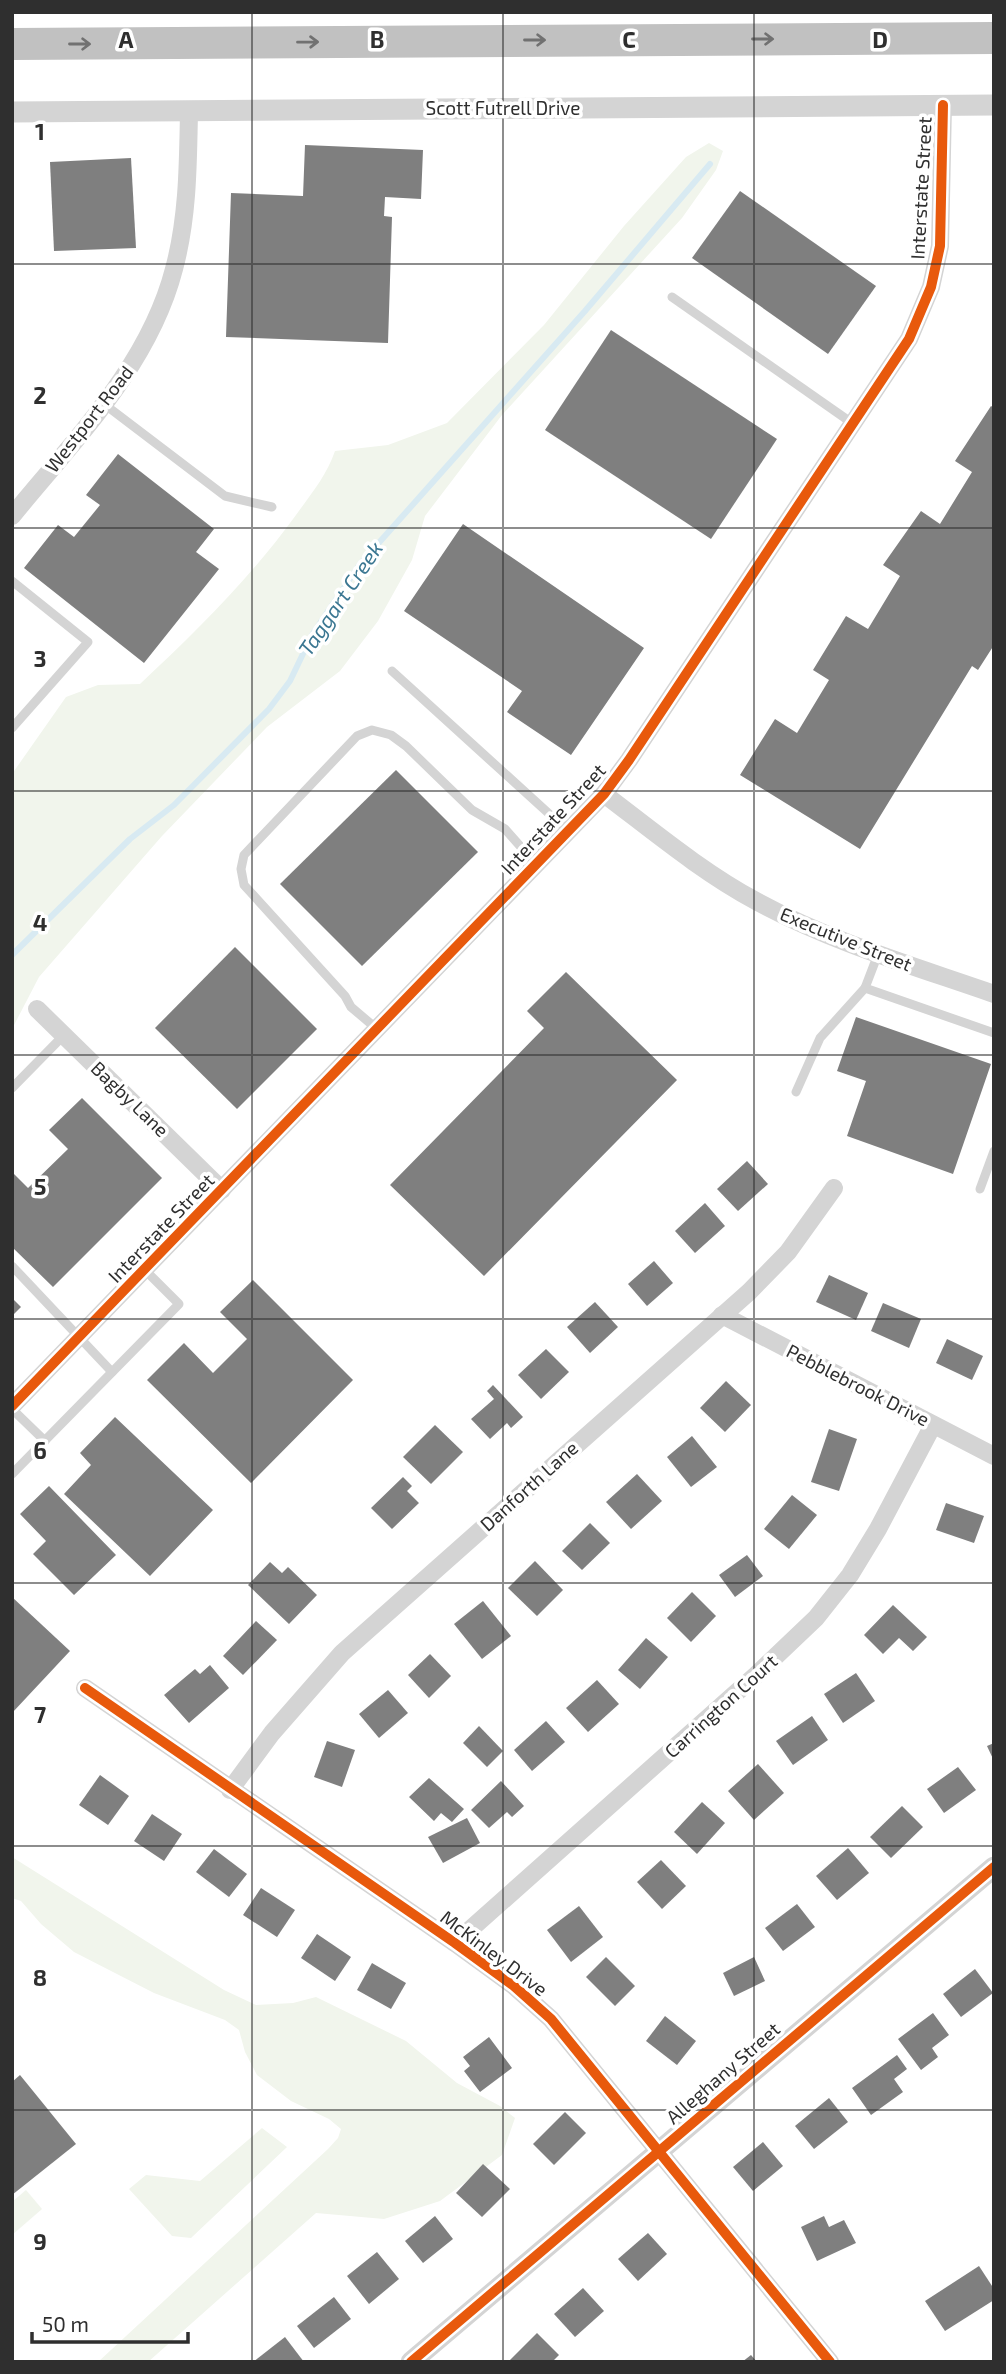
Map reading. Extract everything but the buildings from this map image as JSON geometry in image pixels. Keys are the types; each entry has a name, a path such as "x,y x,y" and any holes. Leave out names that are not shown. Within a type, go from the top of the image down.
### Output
{"highway":[{"path":"12,44 994,38"}],"street":[{"name":"Interstate Street","path":"12,1408 604,793 909,339 931,287 940,246 943,105"},
{"name":"Scott Futrell Drive","path":"12,112 994,105"},
{"name":"Westport Road","path":"12,516 104,404 140,351 161,307 174,271 187,193 189,110"},
{"name":"Executive Street","path":"604,793 674,846 754,900 807,927 994,994"},
{"name":"Bagby Lane","path":"37,1009 222,1190"},
{"name":"Danforth Lane","path":"230,1790 272,1733 342,1653 722,1315 788,1252 834,1188"},
{"name":"Pebblebrook Drive","path":"722,1315 994,1456"},
{"name":"Carrington Court","path":"455,1944 817,1618 850,1575 878,1529 933,1424"},
{"name":"McKinley Drive","path":"85,1688 514,1986 551,2020 830,2362"},
{"name":"Alleghany Street","path":"411,2362 994,1867"}],"lane":[{"path":"672,297 852,423"},
{"path":"104,404 225,496 272,507"},
{"path":"12,581 88,642 12,728"},
{"path":"393,671 568,831"},
{"path":"377,1029 351,1007 345,996 244,885 241,869 244,855 357,736 372,730 391,735 406,746 472,810 505,830 536,864"},
{"path":"796,1093 820,1038 865,988 878,953"},
{"path":"865,988 994,1033"},
{"path":"12,1088 64,1035"},
{"path":"980,1189 994,1151"},
{"path":"12,1266 112,1372"},
{"path":"12,1474 179,1304 145,1269"},
{"path":"12,1408 45,1441"}],"shaded area":[{"path":"709,143 723,151 716,170 682,218 502,415 425,516 412,560 378,621 340,671 267,727 162,836 39,977 12,1029 12,774 66,697 98,685 140,684 203,624 261,560 318,484 335,451 388,445 447,423 544,325 624,226 686,157"},
{"path":"12,1857 224,1990 256,2005 293,2003 316,1997 406,2041 457,2083 500,2106 515,2118 502,2155 440,2201 384,2219 316,2213 148,2362 98,2362 328,2149 338,2138 341,2129 329,2119 291,2101 257,2075 245,2052 239,2030 225,2020 154,1993 74,1952 41,1924 21,1901 12,1898"},
{"path":"262,2128 287,2147 191,2238 172,2236 129,2189 146,2175 200,2181"},
{"path":"26,2190 42,2209 12,2235 12,2202"}],"waterway":[{"name":"Taggart Creek","path":"12,955 130,839 174,805 269,709 290,681 312,635 360,564 585,311 710,164"}],"cycle path":[{"path":"12,1406 604,794 629,760 909,339 931,287 940,246 943,105"},
{"path":"85,1688 455,1943 514,1986 551,2019 830,2362"},
{"path":"411,2362 994,1867"}]}
